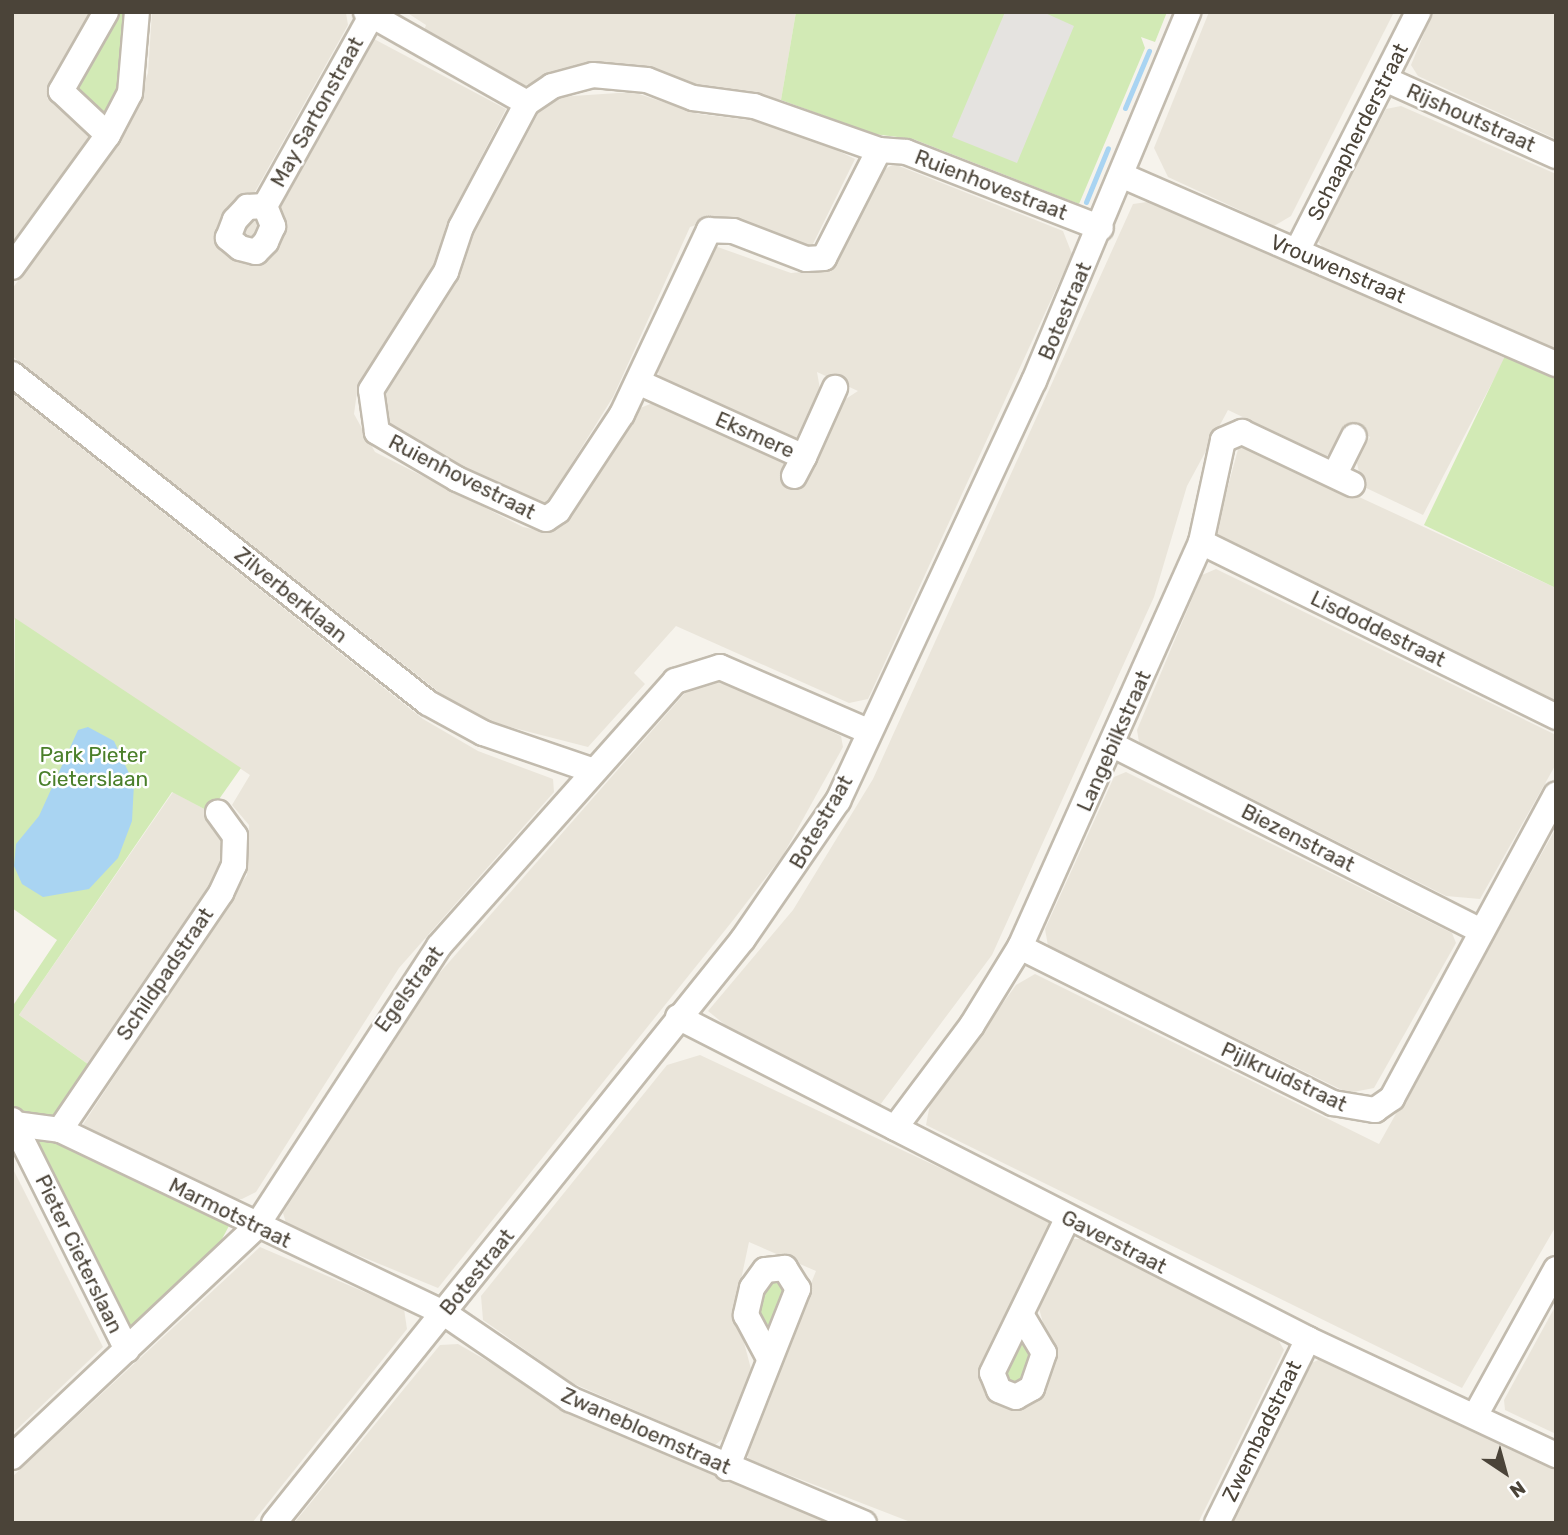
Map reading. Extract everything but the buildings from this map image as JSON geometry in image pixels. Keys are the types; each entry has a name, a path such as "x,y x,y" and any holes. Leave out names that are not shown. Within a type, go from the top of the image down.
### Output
{"street":[{"path":"106,12 61,91 108,135"},
{"path":"12,267 108,135 130,93 136,12"},
{"name":"Botestraat","path":"274,1523 801,862 870,732 1101,228 1188,12"},
{"name":"Schaapherderstraat","path":"1297,251 1387,80 1418,12"},
{"path":"368,15 527,103"},
{"name":"May Sartonstraat","path":"265,206 368,15"},
{"name":"Ruienhovestraat","path":"879,150 824,258 806,259 733,231 709,230 638,382 569,496 546,519 524,514 389,444 371,422 371,390 446,272 461,226 527,103 552,86 593,75 647,80 693,98 790,116 879,150 906,152 1101,228"},
{"name":"Rijshoutstraat","path":"1387,80 1556,156"},
{"name":"Vrouwenstraat","path":"1121,175 1556,364"},
{"name":"Zilverberklaan","path":"12,374 428,703 483,733 594,771"},
{"name":"Eksmere","path":"638,382 799,467 835,388"},
{"name":"Langebilkstraat","path":"895,1128 972,1025 1020,947 1113,745 1201,542 1223,440 1231,433 1242,432 1344,479 1354,436"},
{"name":"Lisdoddestraat","path":"1201,542 1556,717"},
{"name":"Egelstraat","path":"12,1457 256,1227 396,1003 594,771 675,681 696,670 720,667 870,732"},
{"name":"Biezenstraat","path":"1113,745 1482,931"},
{"name":"Pijlkruidstraat","path":"1020,947 1333,1103 1376,1110 1392,1098 1556,795"},
{"name":"Schildpadstraat","path":"60,1130 221,893 234,865 235,836 218,813"},
{"name":"Gaverstraat","path":"678,1017 1068,1219 1308,1339 1556,1455"},
{"name":"Marmotstraat","path":"14,1122 60,1130 256,1227 444,1312"},
{"name":"Pieter Cieterslaan","path":"14,1122 127,1350"},
{"path":"1022,1316 1068,1219"},
{"path":"1475,1416 1556,1269"},
{"name":"Zwanebloemstraat","path":"444,1312 570,1399 727,1468 863,1523"},
{"name":"Zwembadstraat","path":"1217,1523 1308,1339"},
{"path":"727,1468 769,1357"}],"shaded area":[{"path":"12,12 94,12 47,98 90,136 12,242"},
{"path":"152,12 346,13 348,25 252,197 276,203 363,45 374,39 506,109 446,225 436,264 357,392 354,414 375,452 523,527 541,531 566,520 640,408 658,401 786,462 789,487 800,487 841,402 858,391 817,372 821,395 797,440 659,377 657,366 712,245 791,273 826,270 840,256 878,173 894,164 1063,231 1072,254 868,699 849,703 676,626 634,673 645,684 588,747 486,721 440,693 12,356 12,289 128,129 148,73"},
{"path":"406,12 796,12 781,100 570,70 517,88 422,36 426,25"},
{"path":"1005,12 1043,12 1074,26 1017,163 952,137"},
{"path":"1209,12 1394,12 1291,216 1274,226 1168,177 1154,148"},
{"path":"1433,12 1556,12 1556,139 1418,76 1411,65"},
{"path":"633,92 699,114 783,124 855,159 811,248 718,218 690,227 613,397 547,503 533,506 400,437 384,414 384,397 457,282 473,235 540,110 558,97"},
{"path":"1401,106 1556,174 1556,351 1325,251 1317,240 1386,109"},
{"path":"1154,201 1505,358 1423,515 1362,486 1357,463 1370,437 1349,427 1326,457 1228,410 1187,486 1154,597 992,955 877,1109 740,1037 708,1011 793,910 873,779 1133,204"},
{"path":"12,393 423,719 478,751 553,779 554,792 399,968 256,1192 242,1199 231,1200 80,1129 247,875 249,825 232,805 250,775 15,619 12,623"},
{"path":"1240,442 1556,588 1556,701 1215,534"},
{"path":"1216,569 1556,735 1556,764 1480,899 1446,896 1139,742 1137,730 1202,575"},
{"path":"709,682 729,684 841,736 843,747 783,855 734,919 438,1288 287,1226 283,1213 436,977 685,693"},
{"path":"1126,772 1452,933 1456,943 1374,1088 1348,1093 1048,946 1045,929 1114,777"},
{"path":"173,792 210,812 229,842 223,867 92,1067 19,1015"},
{"path":"1556,828 1556,1226 1462,1388 926,1125 930,1104 1016,985 1035,974 1379,1144"},
{"path":"700,1055 1053,1221 984,1371 1049,1345 1037,1301 1072,1239 1085,1239 1276,1336 1284,1350 1198,1523 913,1523 748,1459 746,1444 816,1271 749,1242 735,1308 751,1369 725,1437 715,1445 572,1383 483,1320 481,1296 667,1065"},
{"path":"12,1167 103,1347 12,1434"},
{"path":"260,1247 404,1309 407,1329 252,1523 12,1523 12,1477"},
{"path":"1556,1305 1556,1434 1505,1410 1504,1400"},
{"path":"458,1344 607,1430 838,1523 294,1523 440,1345"},
{"path":"1323,1358 1556,1467 1556,1523 1228,1523 1302,1367"}],"green space":[{"path":"111,12 128,12 128,65 110,116 98,119 71,96"},
{"path":"796,12 1167,12 1155,42 1141,37 1145,48 1079,204 913,139 874,134 781,100"},
{"path":"1505,356 1556,379 1556,588 1424,525"},
{"name":"Park Pieter Cieterslaan","path":"15,618 241,768 210,812 172,792 19,1015 92,1067 50,1128 230,1224 214,1254 131,1328 12,1114 12,1007 57,940 12,908"},
{"path":"781,1278 785,1289 771,1324 758,1326 764,1280"},
{"path":"1021,1342 1032,1351 1022,1385 1003,1381"}],"water":[{"path":"88,727 114,741 134,784 132,821 118,858 89,889 43,897 22,884 14,866 16,844 39,816 78,730"}],"waterway":[{"path":"1125,108 1149,51"},
{"path":"1086,202 1108,148"}]}
